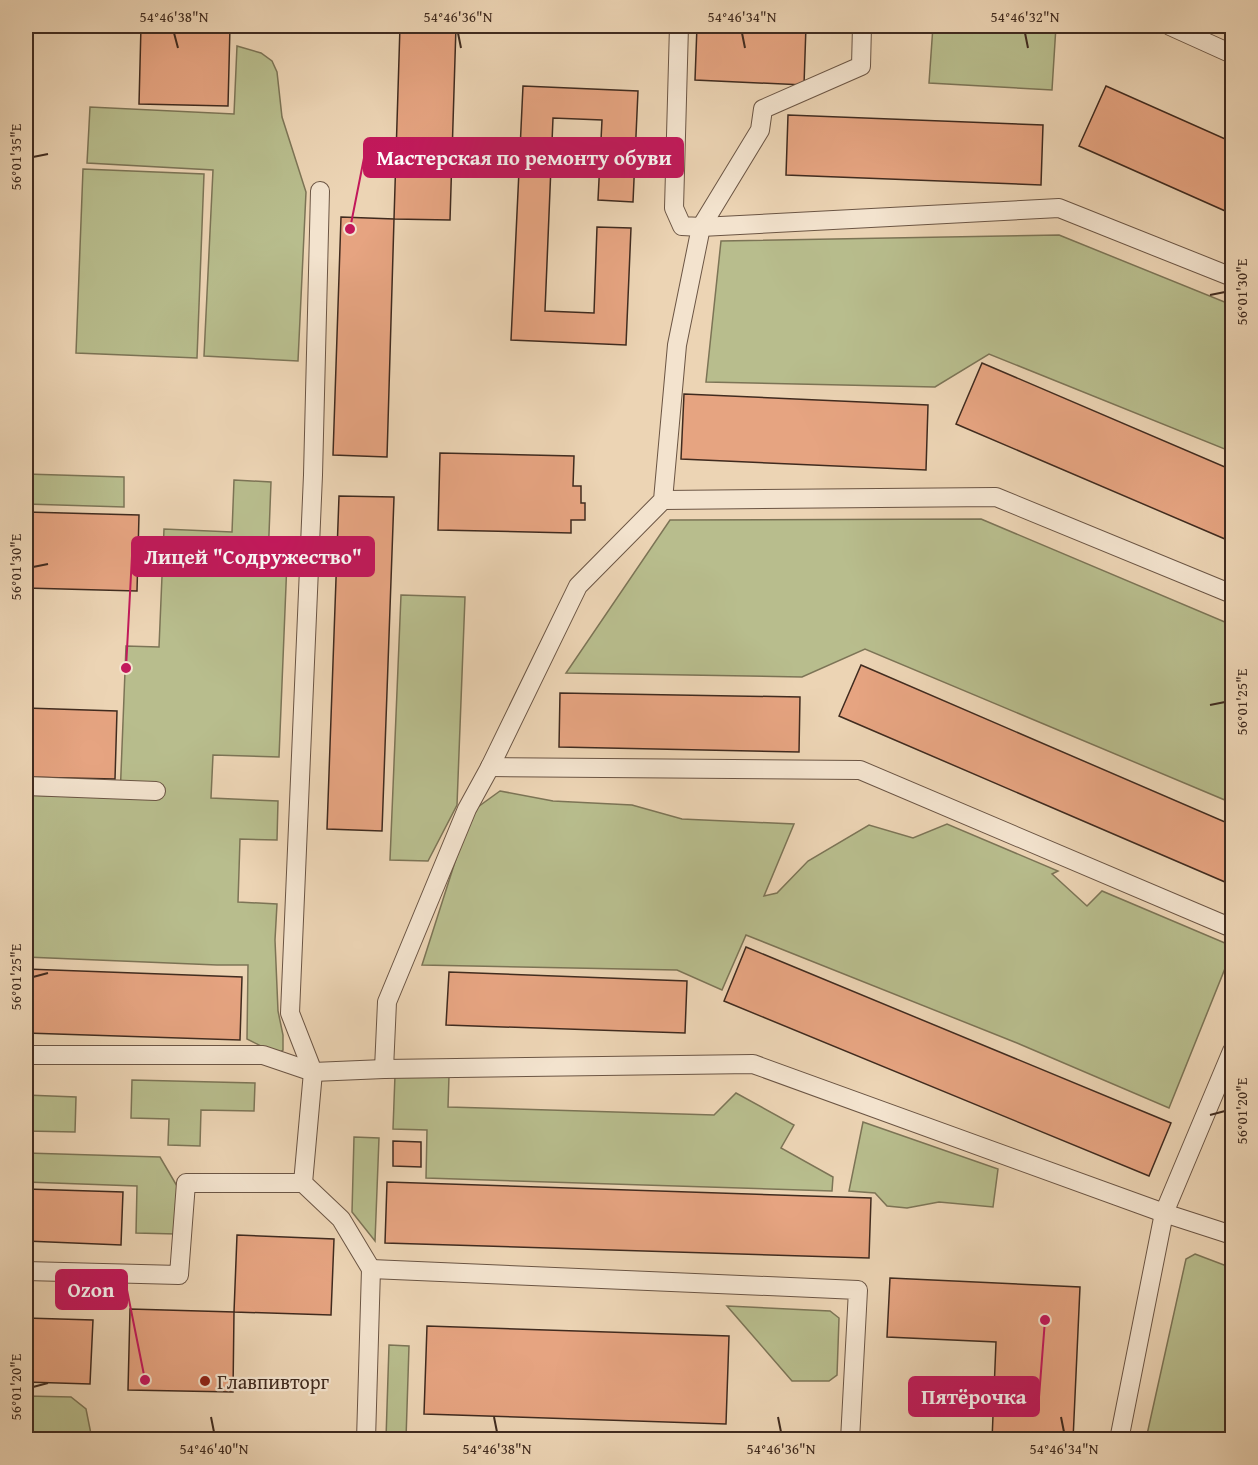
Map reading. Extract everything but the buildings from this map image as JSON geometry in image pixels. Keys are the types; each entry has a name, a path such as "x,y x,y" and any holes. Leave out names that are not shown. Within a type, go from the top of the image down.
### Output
{"lane":[{"path":"679,26 674,208 682,226 701,227 1059,208 1233,277"},
{"path":"384,1069 387,1002 467,809 578,586 663,501 677,345 701,227 760,130 763,109 861,66 862,26"},
{"path":"1170,26 1233,54"},
{"path":"303,1183 313,1072 290,1013 313,475 320,191"},
{"path":"663,501 996,497 1233,594"},
{"path":"490,766 860,770 1233,928"},
{"path":"26,786 156,791"},
{"path":"1119,1440 1164,1213 1233,1051"},
{"path":"26,1055 263,1055 313,1072 753,1064 1164,1213 1233,1235"},
{"path":"26,1271 179,1275 186,1183 303,1183 341,1219 371,1269 366,1440"},
{"path":"371,1269 858,1290 850,1440"}],"green space":[{"path":"933,26 1056,26 1052,90 929,83"},
{"path":"237,46 261,53 272,61 277,72 282,117 306,192 298,361 204,356 213,170 87,163 90,107 234,114"},
{"path":"83,169 204,174 197,358 76,353"},
{"path":"1059,235 1232,305 1232,452 989,354 935,387 706,382 721,241"},
{"path":"26,474 124,477 124,507 26,504"},
{"path":"234,480 271,482 268,560 287,561 279,757 213,755 211,798 278,801 277,840 240,839 238,902 277,904 275,940 278,1011 283,1035 283,1050 277,1054 247,1039 248,965 26,957 26,795 120,798 126,646 159,647 164,529 232,532"},
{"path":"981,519 1232,625 1232,803 865,649 802,677 566,673 670,520"},
{"path":"401,595 465,597 457,805 428,861 390,860"},
{"path":"500,791 553,801 632,805 682,819 794,824 764,896 777,893 808,861 869,825 913,838 947,824 1058,871 1052,874 1087,906 1102,891 1232,946 1232,951 1169,1108 1017,1043 746,935 722,990 677,970 422,965 471,812"},
{"path":"395,1075 449,1076 448,1107 714,1115 736,1093 794,1125 781,1148 833,1177 832,1191 426,1178 427,1130 393,1129"},
{"path":"132,1080 255,1083 254,1111 201,1110 200,1146 168,1145 169,1119 131,1118"},
{"path":"26,1095 76,1097 75,1132 26,1131"},
{"path":"863,1122 998,1169 993,1207 939,1202 907,1208 887,1206 875,1193 849,1191"},
{"path":"354,1137 379,1138 375,1241 352,1212"},
{"path":"26,1153 160,1157 177,1186 176,1234 136,1233 137,1186 26,1182"},
{"path":"1195,1254 1232,1268 1230,1303 1232,1304 1232,1439 1146,1439 1186,1259"},
{"path":"727,1306 830,1311 839,1318 837,1375 829,1381 792,1381"},
{"path":"389,1345 409,1346 406,1439 386,1439"},
{"path":"26,1396 71,1397 86,1409 92,1439 26,1438"}],"place":[{"name":"Мастерская по ремонту обуви","path":"350,229"},
{"name":"Лицей \"Содружество\"","path":"126,668"},
{"name":"Пятёрочка","path":"1045,1320"},
{"name":"Ozon","path":"145,1380"},
{"name":"Главпивторг","path":"205,1381"}]}
